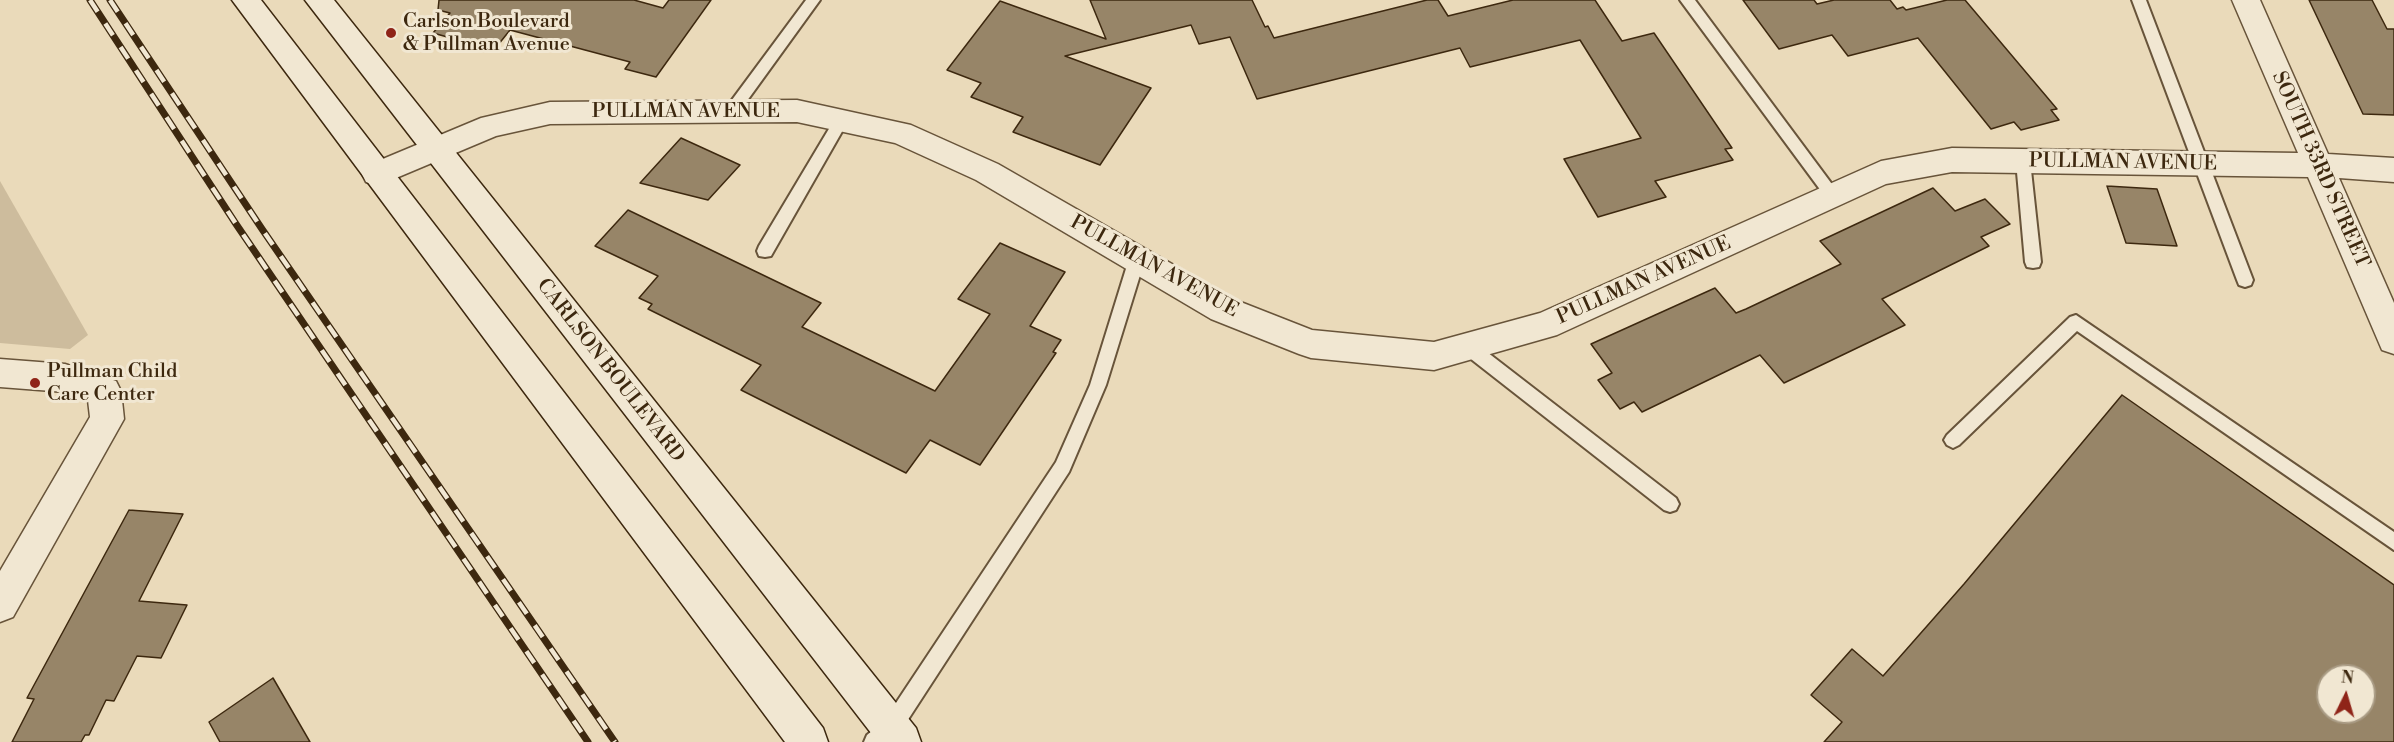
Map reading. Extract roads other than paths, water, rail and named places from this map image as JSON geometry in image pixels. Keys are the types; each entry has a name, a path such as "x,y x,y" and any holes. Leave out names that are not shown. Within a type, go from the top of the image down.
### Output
{"street":[{"path":"246,0 809,742"},
{"name":"CARLSON BOULEVARD","path":"319,0 889,737"},
{"name":"SOUTH 33RD STREET","path":"2246,0 2394,340"},
{"name":"PULLMAN AVENUE","path":"377,174 491,126 550,112 797,111 901,133 987,172 1222,309 1311,344 1434,356 1546,326 1881,173 1942,162 2022,161 2318,165 2394,170"},
{"path":"0,373 65,378 104,392 107,419 0,605"}],"lane":[{"path":"731,112 813,0"},
{"path":"1687,0 1832,195"},
{"path":"2139,0 2245,280"},
{"path":"765,251 841,121"},
{"path":"2022,161 2033,262"},
{"path":"889,737 1063,467 1098,385 1137,259"},
{"path":"1953,440 2076,322 2394,543"},
{"path":"1468,347 1670,504"}],"railway":[{"path":"90,0 236,224 588,742"},
{"path":"110,0 262,229 615,742"}],"place":[{"name":"Carlson Boulevard & Pullman Avenue","path":"391,33"},
{"name":"Pullman Child Care Center","path":"35,383"}]}
